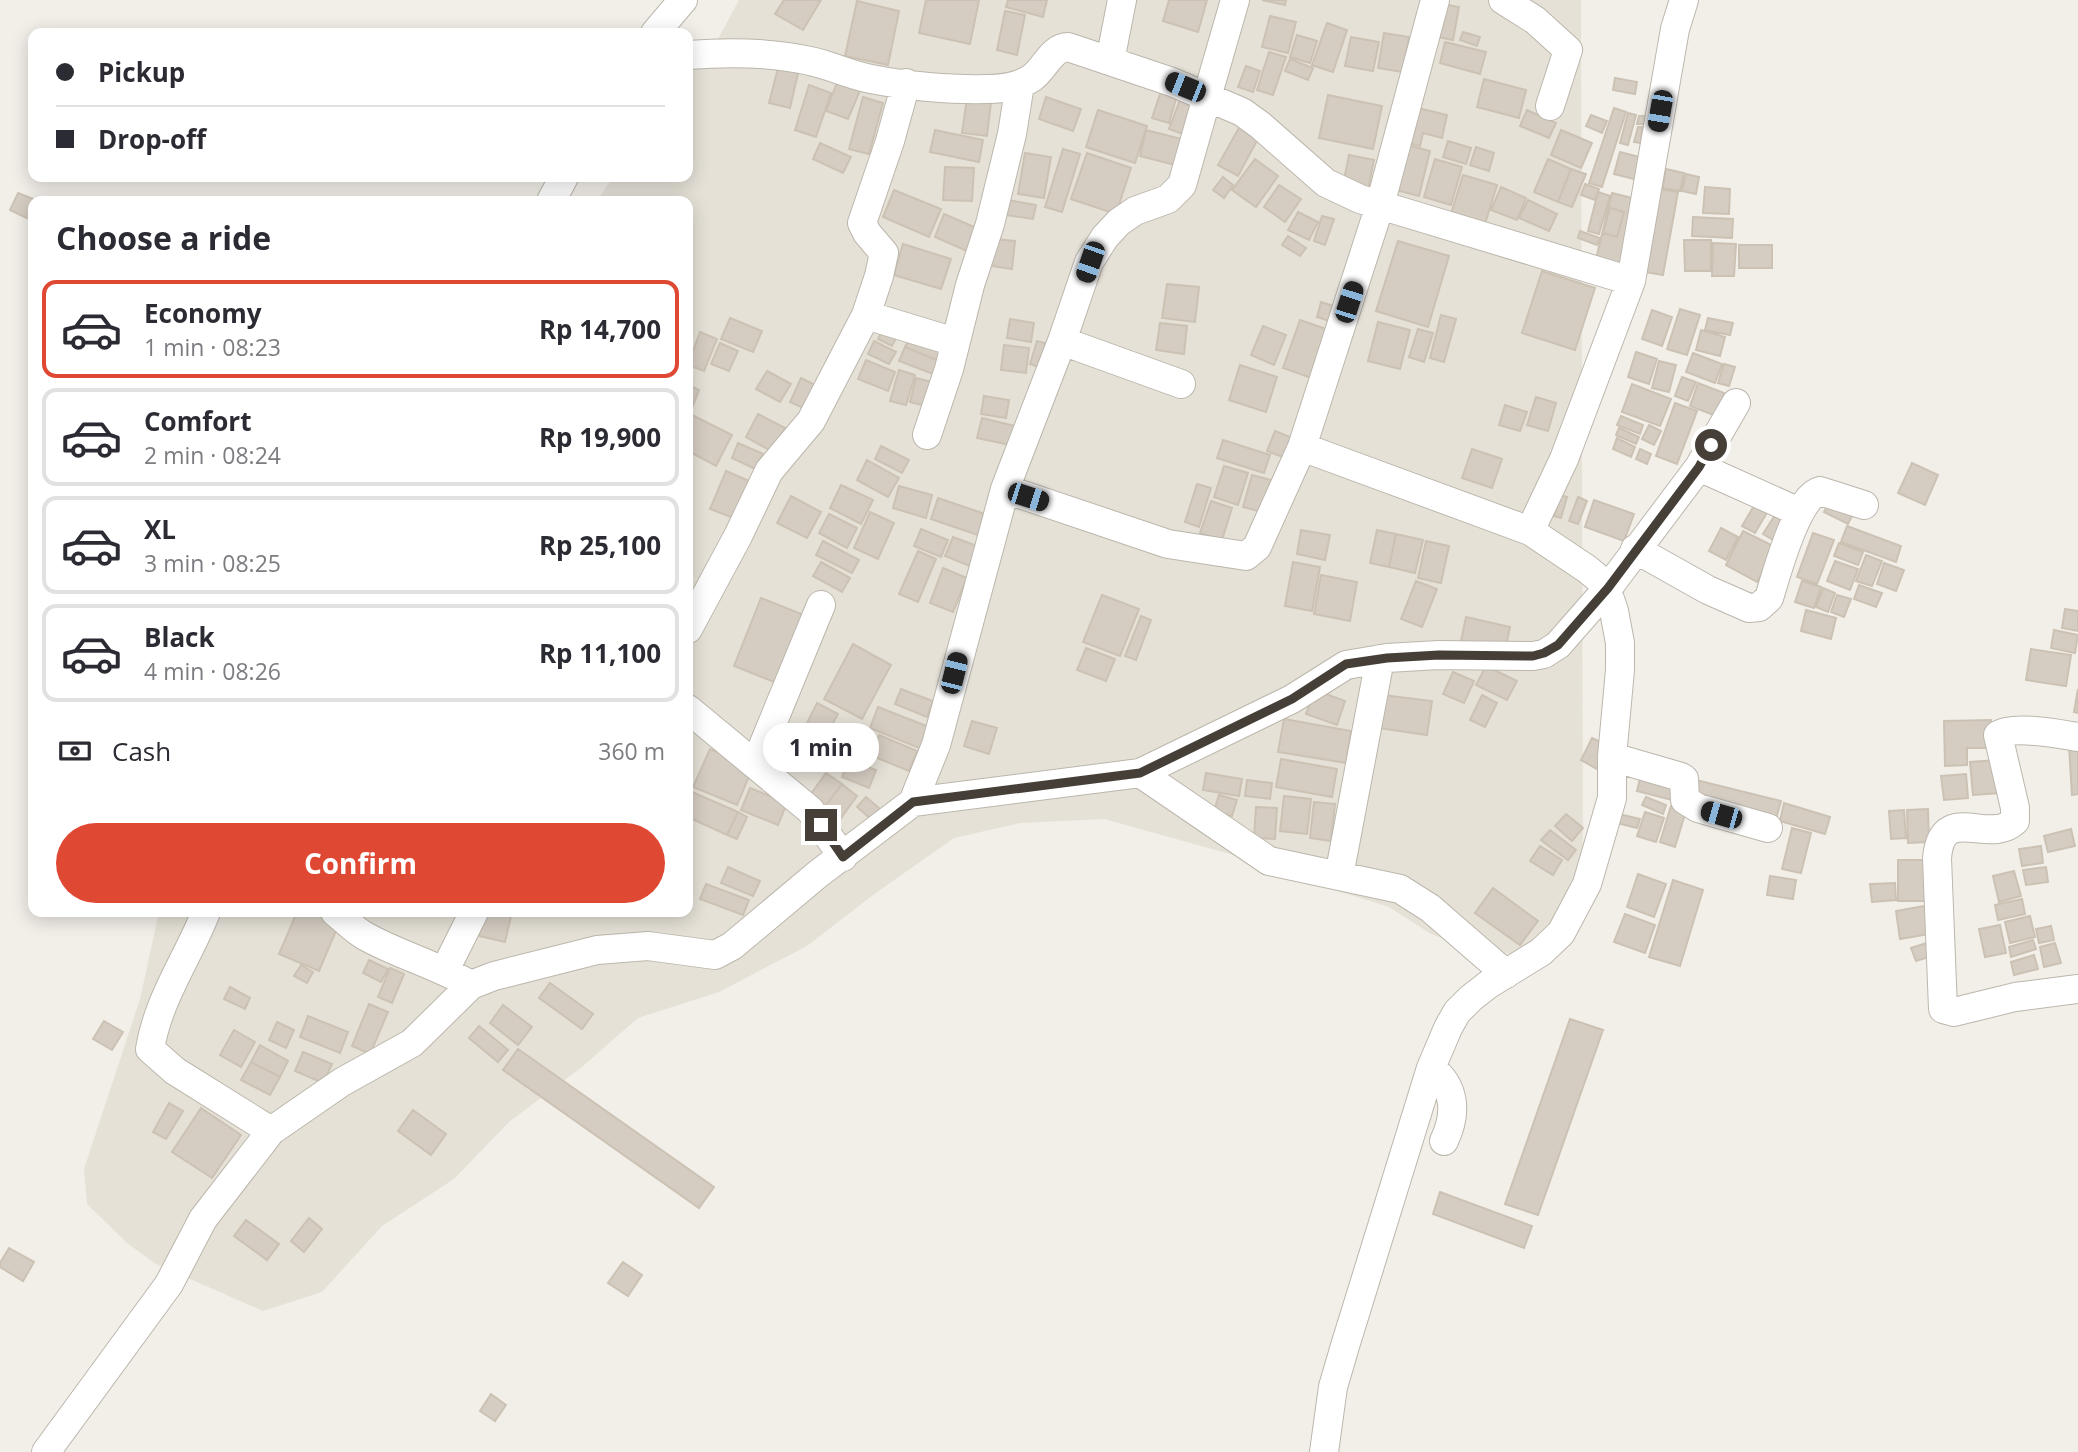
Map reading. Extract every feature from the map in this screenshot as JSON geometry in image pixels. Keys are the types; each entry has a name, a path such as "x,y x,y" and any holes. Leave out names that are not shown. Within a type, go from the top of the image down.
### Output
{"street":[{"path":"659,28 683,0"},
{"path":"1110,61 1122,0"},
{"path":"46,1452 169,1284 203,1219 271,1131 304,1111 342,1082 412,1043 471,985 494,976 597,950 648,946 715,955 732,946 818,874 913,802 936,745 1005,489 1090,262 1105,237 1119,222 1135,211 1168,199 1182,184 1235,0"},
{"path":"1005,489 1168,544 1245,556 1257,547 1302,447 1380,205 1435,0"},
{"path":"1503,0 1535,20 1568,50 1550,106"},
{"path":"1530,531 1564,459 1631,281 1675,29 1684,0"},
{"path":"693,55 728,52 808,60 870,79 989,89 1020,84 1035,76 1062,47 1078,49 1172,82 1242,112 1326,183 1360,199 1631,281"},
{"path":"693,620 769,471 811,421 866,315 884,253 862,223 890,141 906,83"},
{"path":"927,435 949,369 990,224 1012,134 1020,84"},
{"path":"866,315 955,342"},
{"path":"1062,341 1181,384"},
{"path":"913,802 1140,773 1292,699 1341,666 1380,659 1439,655 1533,656 1544,653 1558,645 1598,579 1635,549 1699,467 1736,403"},
{"path":"1302,447 1530,531 1598,579 1620,643 1612,798 1587,884 1561,933 1541,953 1471,998 1457,1012 1448,1028 1431,1068 1333,1388 1324,1452"},
{"path":"1699,467 1799,512"},
{"path":"1635,549 1708,590 1749,608 1759,607 1769,598 1799,512 1816,491 1864,505"},
{"path":"756,763 821,605"},
{"path":"1339,876 1380,659"},
{"path":"693,713 810,810 843,857"},
{"path":"2078,737 2018,730 2005,731 1998,736 2015,808 2015,821 2011,825 2001,827 1951,828 1943,834 1938,843 1937,858 1943,1009 1954,1012 2015,996 2078,989"},
{"path":"1612,758 1681,777 1684,779 1685,800 1688,803 1768,828"},
{"path":"1140,773 1259,856 1280,864 1400,889 1430,908 1506,974"},
{"path":"204,917 165,995 150,1049 176,1071 271,1131"},
{"path":"342,917 362,935 445,970 471,985"},
{"path":"445,970 472,917"},
{"path":"1431,1068 1450,1090 1454,1105 1450,1128 1444,1141"}],"shaded area":[{"path":"739,0 1581,0 1583,912 1542,949 1489,956 1431,934 1389,907 1312,883 1255,861 1104,819 1020,823 954,838 807,946 719,992 638,1018 582,1067 509,1122 454,1179 382,1226 322,1292 263,1311 156,1264 127,1243 87,1204 84,1169 140,999 158,917 693,917 693,196 600,196 610,182 693,182 693,65 717,41"}],"building":[{"path":"784,0 821,0 803,30 775,14"},
{"path":"926,0 979,0 970,44 919,33"},
{"path":"1008,0 1047,0 1043,17 1006,7"},
{"path":"1169,0 1207,0 1198,32 1163,21"},
{"path":"1262,0 1286,0 1285,5"},
{"path":"857,1 899,11 888,65 845,56"},
{"path":"1438,3 1459,7 1453,40 1432,36"},
{"path":"1005,11 1025,15 1017,55 997,50"},
{"path":"1270,16 1296,22 1288,53 1262,47"},
{"path":"1327,23 1347,30 1333,72 1312,65"},
{"path":"1463,32 1480,37 1477,46 1460,40"},
{"path":"1384,33 1409,37 1403,72 1378,68"},
{"path":"1297,35 1317,41 1310,63 1290,57"},
{"path":"1351,37 1379,42 1373,71 1345,66"},
{"path":"1445,42 1486,52 1480,74 1440,63"},
{"path":"1269,52 1286,57 1273,95 1257,90"},
{"path":"1290,59 1313,68 1308,80 1285,71"},
{"path":"779,64 799,69 790,108 769,103"},
{"path":"1246,66 1260,71 1253,92 1238,87"},
{"path":"1615,78 1637,82 1635,94 1613,90"},
{"path":"1484,79 1526,90 1519,118 1477,107"},
{"path":"838,80 861,88 848,119 826,111"},
{"path":"809,85 831,93 816,137 795,130"},
{"path":"1161,91 1177,95 1169,123 1152,118"},
{"path":"1328,95 1382,106 1373,149 1319,138"},
{"path":"863,97 883,103 869,154 849,149"},
{"path":"1046,97 1081,109 1073,131 1039,119"},
{"path":"1181,97 1204,105 1193,138 1169,129"},
{"path":"967,98 991,102 987,136 962,133"},
{"path":"1414,107 1447,115 1442,138 1423,133 1420,146 1405,142"},
{"path":"1614,108 1626,112 1602,187 1589,183"},
{"path":"1098,110 1147,126 1135,163 1086,147"},
{"path":"1527,110 1556,123 1549,138 1520,126"},
{"path":"1628,113 1636,115 1628,145 1620,143"},
{"path":"1591,115 1607,121 1602,133 1586,126"},
{"path":"1639,116 1646,116 1646,124 1637,124"},
{"path":"1240,126 1259,137 1238,176 1218,165"},
{"path":"1638,127 1642,127 1641,143 1634,142"},
{"path":"935,130 983,140 979,162 930,152"},
{"path":"1146,130 1189,141 1183,167 1140,156"},
{"path":"1561,130 1592,143 1581,168 1551,155"},
{"path":"1448,141 1471,148 1466,164 1443,157"},
{"path":"820,143 851,157 843,173 813,159"},
{"path":"1407,145 1430,151 1419,196 1396,190"},
{"path":"1476,147 1494,153 1489,171 1470,165"},
{"path":"1063,149 1080,154 1062,212 1045,207"},
{"path":"1620,152 1643,158 1638,180 1614,174"},
{"path":"1025,153 1051,157 1044,198 1018,194"},
{"path":"1087,153 1131,168 1116,214 1071,199"},
{"path":"1349,155 1374,160 1368,190 1343,185"},
{"path":"1255,159 1278,176 1256,207 1232,190"},
{"path":"1435,159 1462,167 1451,205 1424,197"},
{"path":"1548,159 1571,169 1558,202 1534,192"},
{"path":"945,167 974,168 972,201 943,200"},
{"path":"1571,169 1586,174 1572,207 1558,202"},
{"path":"1666,169 1684,173 1680,191 1663,188"},
{"path":"1686,174 1699,177 1696,194 1682,191"},
{"path":"1463,175 1497,185 1485,224 1451,214"},
{"path":"1223,177 1233,185 1224,198 1213,190"},
{"path":"1585,184 1599,189 1595,200 1581,195"},
{"path":"1279,185 1301,199 1285,222 1264,207"},
{"path":"1501,187 1526,198 1517,220 1491,210"},
{"path":"1705,187 1730,189 1729,214 1703,213"},
{"path":"1654,188 1678,192 1663,275 1639,271"},
{"path":"894,190 941,209 929,237 883,217"},
{"path":"1598,192 1610,196 1599,234 1588,231"},
{"path":"18,193 28,197 28,219 10,210"},
{"path":"1612,193 1636,199 1620,265 1596,259"},
{"path":"1008,200 1036,205 1033,219 1005,215"},
{"path":"1528,200 1557,214 1549,231 1519,218"},
{"path":"1610,208 1624,212 1617,237 1603,233"},
{"path":"1298,212 1318,222 1309,240 1288,230"},
{"path":"944,214 979,229 969,252 935,237"},
{"path":"1322,216 1334,219 1325,245 1314,241"},
{"path":"1693,217 1733,219 1732,238 1692,236"},
{"path":"1580,231 1600,238 1597,245 1578,238"},
{"path":"1288,236 1306,248 1300,256 1282,245"},
{"path":"995,239 1015,241 1012,269 991,266"},
{"path":"1684,240 1711,240 1711,271 1685,271"},
{"path":"1398,241 1449,256 1428,327 1376,311"},
{"path":"1713,243 1736,244 1734,276 1712,276"},
{"path":"903,244 951,259 941,289 894,275"},
{"path":"1739,245 1772,245 1772,268 1739,268"},
{"path":"1542,271 1595,288 1575,350 1522,333"},
{"path":"1167,284 1199,287 1195,322 1162,318"},
{"path":"1321,302 1340,308 1336,323 1317,317"},
{"path":"1680,309 1700,315 1687,355 1667,349"},
{"path":"1652,310 1672,317 1662,346 1642,339"},
{"path":"1441,315 1456,319 1444,362 1430,358"},
{"path":"730,318 762,331 753,352 721,339"},
{"path":"1708,318 1733,323 1730,335 1705,330"},
{"path":"1010,319 1034,323 1031,342 1007,338"},
{"path":"1300,320 1335,332 1317,380 1283,368"},
{"path":"1378,322 1410,330 1400,369 1368,361"},
{"path":"886,323 900,330 892,346 878,339"},
{"path":"1160,323 1187,326 1184,354 1156,350"},
{"path":"1263,326 1286,335 1274,365 1251,355"},
{"path":"1418,329 1433,333 1424,362 1409,357"},
{"path":"1701,330 1725,337 1720,356 1696,350"},
{"path":"700,332 717,339 704,371 693,367 693,351"},
{"path":"911,335 944,348 939,361 905,347"},
{"path":"874,341 896,352 889,364 868,354"},
{"path":"1037,341 1055,346 1048,370 1030,364"},
{"path":"720,343 738,351 729,371 711,364"},
{"path":"1004,345 1029,348 1026,373 1001,370"},
{"path":"905,347 939,361 933,374 899,361"},
{"path":"1636,352 1657,359 1649,384 1628,377"},
{"path":"1693,353 1722,364 1715,383 1686,372"},
{"path":"866,360 895,372 888,391 858,379"},
{"path":"1659,361 1676,365 1669,392 1652,388"},
{"path":"1724,364 1735,367 1729,386 1718,383"},
{"path":"1240,365 1277,377 1266,412 1229,400"},
{"path":"899,370 915,375 906,405 890,401"},
{"path":"767,371 791,384 780,402 756,389"},
{"path":"1682,377 1696,382 1688,401 1675,396"},
{"path":"801,378 819,387 808,410 790,402"},
{"path":"916,378 936,383 930,407 910,402"},
{"path":"1698,383 1724,393 1716,416 1690,406"},
{"path":"1632,384 1671,399 1660,426 1622,412"},
{"path":"693,387 699,390 693,405"},
{"path":"984,396 1009,400 1006,418 981,414"},
{"path":"1536,397 1556,403 1548,431 1527,425"},
{"path":"1675,403 1697,411 1677,464 1656,456"},
{"path":"1505,405 1527,412 1520,431 1499,425"},
{"path":"758,414 785,428 773,452 746,437"},
{"path":"693,416 732,435 716,466 693,454"},
{"path":"1621,416 1643,425 1640,434 1617,425"},
{"path":"982,418 1015,426 1010,445 977,438"},
{"path":"1649,425 1661,431 1654,445 1642,439"},
{"path":"1619,428 1639,437 1636,444 1616,435"},
{"path":"1275,431 1295,439 1288,459 1267,451"},
{"path":"1617,438 1635,447 1631,457 1613,449"},
{"path":"1223,440 1270,455 1264,473 1217,458"},
{"path":"738,443 763,454 755,469 732,458"},
{"path":"881,446 909,460 902,473 875,459"},
{"path":"1472,449 1502,459 1492,488 1462,478"},
{"path":"1640,449 1651,454 1647,464 1636,459"},
{"path":"867,460 899,478 888,497 857,480"},
{"path":"1912,463 1938,475 1925,505 1898,493"},
{"path":"1224,466 1248,473 1238,505 1214,497"},
{"path":"726,471 756,484 741,521 710,509"},
{"path":"1252,475 1271,480 1262,512 1243,507"},
{"path":"1197,484 1211,488 1199,527 1185,522"},
{"path":"841,485 873,500 861,524 830,508"},
{"path":"899,486 932,495 926,518 893,508"},
{"path":"1560,495 1567,497 1561,518 1554,516"},
{"path":"791,496 821,512 807,538 777,523"},
{"path":"1578,497 1587,501 1578,524 1569,521"},
{"path":"938,498 985,514 978,535 931,519"},
{"path":"1594,500 1634,514 1624,541 1585,527"},
{"path":"1211,501 1232,508 1222,540 1200,533"},
{"path":"1829,503 1853,514 1848,524 1824,512"},
{"path":"1755,504 1768,511 1755,533 1742,526"},
{"path":"870,512 894,523 878,559 854,548"},
{"path":"1777,512 1794,523 1780,544 1763,534"},
{"path":"829,514 857,528 847,548 819,533"},
{"path":"1847,526 1901,546 1896,562 1841,542"},
{"path":"1721,528 1738,537 1726,560 1709,551"},
{"path":"921,529 948,540 941,557 914,546"},
{"path":"1301,530 1330,535 1325,560 1297,554"},
{"path":"1377,530 1396,534 1389,567 1370,563"},
{"path":"1743,531 1775,547 1757,582 1726,565"},
{"path":"1813,533 1834,540 1817,584 1797,577"},
{"path":"1396,534 1423,540 1415,573 1389,567"},
{"path":"953,537 980,547 972,567 945,556"},
{"path":"823,541 859,560 852,573 816,555"},
{"path":"1426,541 1449,546 1441,583 1418,578"},
{"path":"1839,543 1863,552 1858,565 1834,556"},
{"path":"918,551 936,559 918,602 899,594"},
{"path":"1866,555 1882,561 1872,586 1856,581"},
{"path":"1835,561 1858,569 1850,590 1827,581"},
{"path":"821,562 850,578 842,592 813,576"},
{"path":"1293,562 1320,567 1312,611 1285,606"},
{"path":"1884,563 1904,570 1896,591 1877,584"},
{"path":"943,568 967,578 953,612 930,603"},
{"path":"1321,575 1357,582 1350,621 1314,614"},
{"path":"1416,581 1437,589 1422,627 1401,619"},
{"path":"1802,581 1821,587 1814,608 1795,602"},
{"path":"1859,585 1882,593 1876,607 1854,599"},
{"path":"1823,588 1835,593 1828,612 1816,607"},
{"path":"1102,595 1139,609 1120,656 1083,642"},
{"path":"1837,595 1851,599 1844,617 1831,612"},
{"path":"761,598 809,617 782,685 734,666"},
{"path":"2065,609 2078,611 2078,631 2062,628"},
{"path":"1806,610 1836,618 1831,639 1801,631"},
{"path":"1141,616 1151,620 1136,660 1125,656"},
{"path":"1466,617 1510,627 1505,651 1461,641"},
{"path":"2054,630 2078,635 2075,653 2051,648"},
{"path":"853,644 891,665 862,719 824,699"},
{"path":"1086,648 1115,659 1106,681 1077,670"},
{"path":"2031,649 2071,655 2066,686 2026,680"},
{"path":"1486,666 1517,681 1507,700 1476,685"},
{"path":"1453,672 1474,681 1464,703 1443,694"},
{"path":"901,689 933,701 927,717 895,704"},
{"path":"2078,689 2078,713 2074,712"},
{"path":"1315,690 1345,701 1337,725 1306,714"},
{"path":"1383,695 1432,701 1427,735 1378,728"},
{"path":"1482,695 1497,703 1485,727 1470,720"},
{"path":"817,703 838,714 826,736 806,725"},
{"path":"878,707 932,728 924,750 870,728"},
{"path":"1284,719 1351,731 1346,763 1278,752"},
{"path":"1991,720 1991,748 1967,748 1967,765 1945,766 1944,721"},
{"path":"972,721 997,728 989,754 964,746"},
{"path":"879,735 917,751 909,771 870,755"},
{"path":"1592,738 1609,746 1597,769 1581,760"},
{"path":"2069,746 2078,746 2078,794 2072,795"},
{"path":"710,749 753,767 737,805 693,787"},
{"path":"849,759 876,770 869,788 842,777"},
{"path":"1281,759 1337,769 1332,797 1276,787"},
{"path":"1997,760 2000,793 1973,795 1970,762"},
{"path":"1642,770 1681,780 1676,801 1637,791"},
{"path":"826,773 842,784 820,813 805,802"},
{"path":"1206,773 1242,779 1239,796 1203,790"},
{"path":"1966,774 1968,798 1944,800 1941,776"},
{"path":"1692,779 1781,801 1776,819 1688,797"},
{"path":"1247,780 1272,783 1270,799 1245,796"},
{"path":"842,784 857,796 836,825 820,813"},
{"path":"750,788 787,803 778,825 741,810"},
{"path":"693,792 738,812 727,835 693,819"},
{"path":"1219,795 1237,800 1232,816 1214,811"},
{"path":"1284,796 1311,799 1307,834 1280,831"},
{"path":"866,797 880,809 871,819 857,807"},
{"path":"1646,797 1666,805 1663,814 1642,805"},
{"path":"1314,802 1335,804 1331,841 1310,838"},
{"path":"1784,803 1830,817 1825,834 1780,821"},
{"path":"1671,806 1686,811 1675,847 1660,842"},
{"path":"1256,807 1277,808 1275,839 1254,838"},
{"path":"1928,809 1929,842 1908,843 1907,810"},
{"path":"1904,810 1906,838 1891,839 1889,811"},
{"path":"738,812 747,817 737,839 727,835"},
{"path":"1645,812 1664,818 1656,842 1637,836"},
{"path":"1566,814 1583,828 1572,841 1555,826"},
{"path":"1619,814 1640,819 1637,828 1617,823"},
{"path":"1792,828 1811,833 1801,873 1782,869"},
{"path":"2071,829 2075,846 2048,852 2044,836"},
{"path":"1550,830 1576,850 1568,860 1541,840"},
{"path":"1540,846 1562,860 1553,875 1530,861"},
{"path":"2041,846 2043,863 2022,866 2019,849"},
{"path":"1898,860 1929,860 1929,901 1898,901"},
{"path":"728,867 760,881 753,896 721,883"},
{"path":"2046,867 2048,882 2026,885 2023,870"},
{"path":"2014,871 2021,896 1999,902 1993,876"},
{"path":"1638,874 1666,884 1654,917 1627,907"},
{"path":"1770,876 1796,880 1793,899 1767,895"},
{"path":"1673,880 1703,890 1680,966 1649,957"},
{"path":"1895,883 1896,900 1872,902 1870,884"},
{"path":"706,884 749,900 743,915 700,899"},
{"path":"1493,888 1538,921 1520,945 1475,913"},
{"path":"2022,899 2025,914 1998,920 1995,905"},
{"path":"1930,905 1935,933 1900,939 1896,911"},
{"path":"1625,914 1655,925 1645,953 1614,942"},
{"path":"2030,916 2035,937 2010,943 2005,922"},
{"path":"295,917 341,919 319,971 279,954"},
{"path":"479,917 511,917 505,942 475,935"},
{"path":"2000,925 2006,953 1985,957 1979,929"},
{"path":"2051,926 2054,940 2039,943 2036,929"},
{"path":"2033,940 2036,949 2011,957 2009,947"},
{"path":"1933,941 1938,954 1916,961 1911,948"},
{"path":"2055,943 2061,963 2044,967 2040,947"},
{"path":"2034,955 2038,969 2014,975 2011,962"},
{"path":"369,960 388,969 381,982 363,973"},
{"path":"301,965 313,972 307,983 294,976"},
{"path":"390,968 404,974 392,1003 378,997"},
{"path":"550,983 593,1014 582,1029 539,998"},
{"path":"230,987 250,998 245,1009 224,999"},
{"path":"369,1004 388,1012 370,1054 352,1046"},
{"path":"503,1005 532,1027 518,1045 490,1023"},
{"path":"308,1016 348,1032 340,1053 300,1037"},
{"path":"1570,1019 1603,1030 1538,1215 1505,1204"},
{"path":"104,1021 123,1032 112,1050 93,1039"},
{"path":"277,1022 294,1030 286,1048 269,1040"},
{"path":"479,1026 508,1050 498,1062 469,1038"},
{"path":"234,1030 255,1042 241,1067 220,1055"},
{"path":"260,1045 288,1061 280,1077 251,1062"},
{"path":"518,1049 714,1187 699,1208 503,1070"},
{"path":"303,1052 332,1064 323,1083 295,1071"},
{"path":"251,1062 280,1077 270,1095 241,1080"},
{"path":"169,1103 183,1111 166,1139 153,1132"},
{"path":"201,1108 241,1135 212,1178 172,1152"},
{"path":"413,1110 446,1134 431,1155 398,1131"},
{"path":"1440,1192 1532,1226 1524,1248 1433,1214"},
{"path":"309,1218 322,1229 304,1252 291,1241"},
{"path":"246,1220 279,1244 267,1260 234,1236"},
{"path":"9,1248 34,1262 23,1281 0,1267"},
{"path":"623,1262 642,1275 628,1296 608,1283"},
{"path":"491,1394 506,1405 495,1421 480,1411"}],"route":[{"path":"821,825 843,857 913,802 1140,773 1292,699 1346,664 1439,655 1533,656 1544,653 1558,645 1608,588 1699,467 1711,445"}]}
